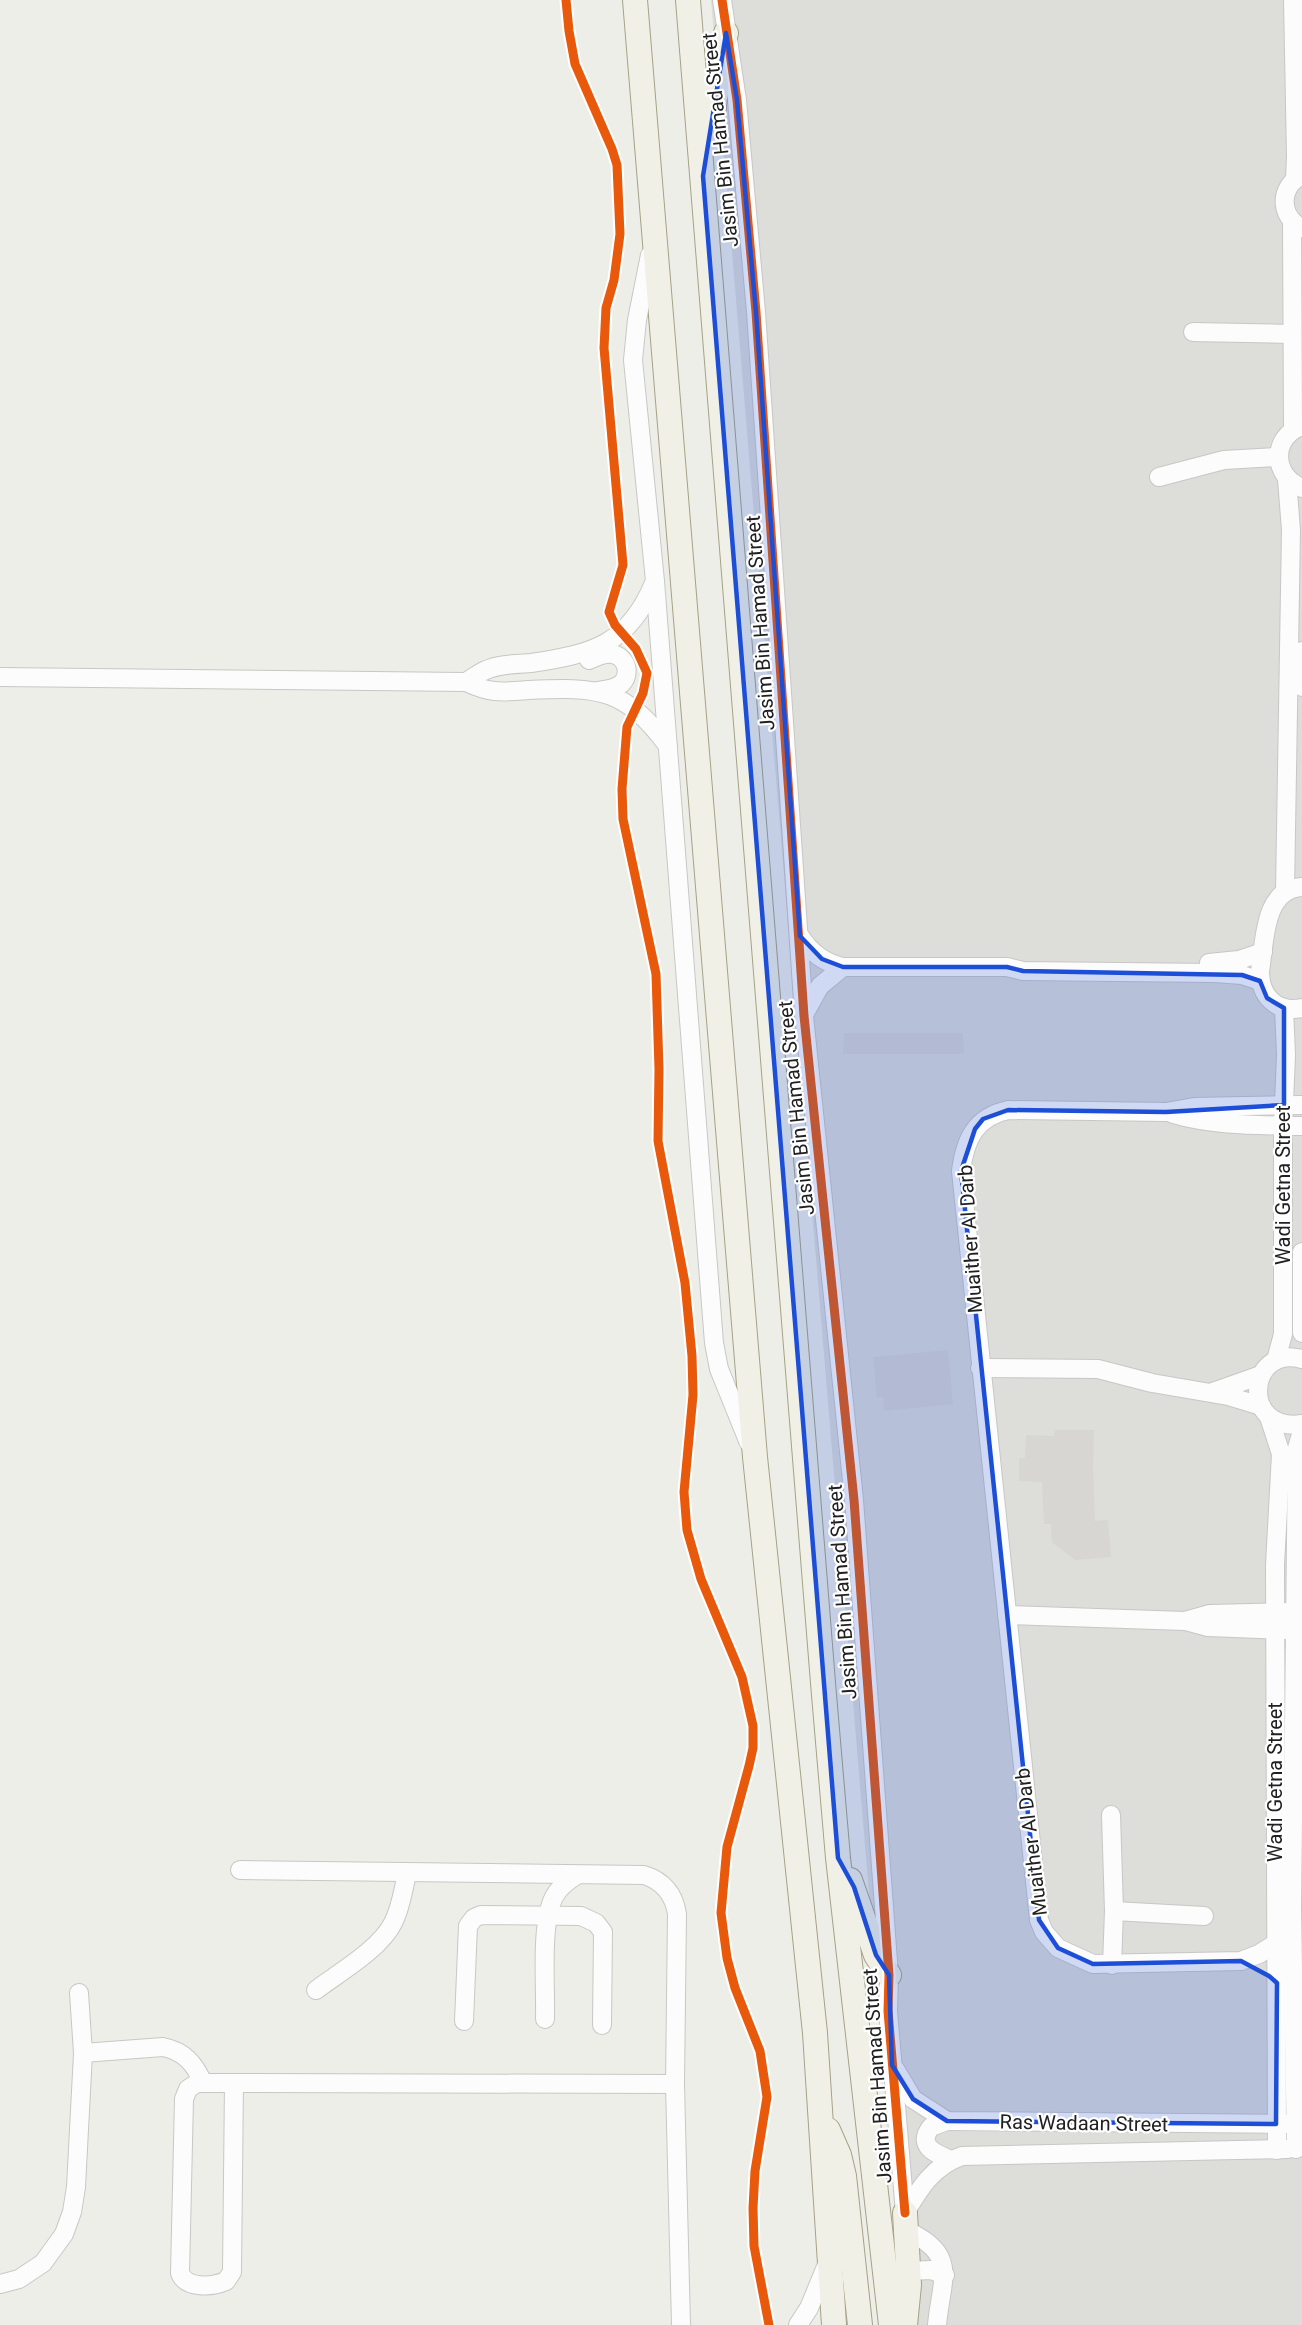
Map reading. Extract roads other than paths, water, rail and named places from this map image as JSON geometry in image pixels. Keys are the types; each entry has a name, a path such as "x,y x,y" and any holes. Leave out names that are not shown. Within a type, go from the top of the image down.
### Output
{"main road":[{"path":"635,0 755,1457 815,2033 834,2325"},
{"name":"Jasim Bin Hamad Street","path":"688,0 838,1858 891,2325"},
{"path":"703,176 720,56 726,33"},
{"path":"838,1858 854,1887 876,1955 889,1975"},
{"path":"820,2115 832,2136 844,2176 860,2325"},
{"path":"905,2222 908,2271 905,2325"}],"street":[{"name":"Jasim Bin Hamad Street","path":"722,0 737,100 756,312 804,1016 854,1500 889,1975 888,2011 905,2222"},
{"path":"1293,0 1298,177 1285,195 1287,214 1297,226 1292,334 1298,427 1282,441 1278,457 1281,469 1294,483 1291,530 1294,889 1273,905 1263,952 1260,981 1267,998 1293,1008"},
{"path":"654,239 637,320 633,360 655,581 714,1343 719,1369 755,1457"},
{"path":"1193,332 1292,334"},
{"path":"1159,477 1224,460 1278,457"},
{"path":"466,682 490,669 568,658 597,649 622,632 636,617 655,581"},
{"path":"1302,651 1302,687"},
{"path":"568,658 582,661 609,654 622,659 627,673 623,682 598,692"},
{"path":"0,677 466,682 492,692 572,688 598,692 634,708 654,726 668,746"},
{"path":"800,936 809,948 822,958 843,967 1007,967 1023,961 1190,968 1228,973 1260,981"},
{"path":"1190,968 1231,961 1263,952"},
{"path":"804,1016 820,986 843,967"},
{"name":"Wadi Getna Street","path":"1276,1360 1283,1334 1283,1125 1293,1105 1286,1055 1293,1008"},
{"name":"Muaither Al Darb","path":"1275,1944 1241,1961 1093,1964 1073,1957 1058,1948 1044,1932 1039,1920 980,1368 962,1172 964,1152 983,1119 994,1113 1008,1110 1166,1112 1194,1107 1293,1105"},
{"name":"Muaither Al Darb","path":"1166,1112 1195,1119 1302,1126"},
{"name":"Wadi Getna Street","path":"1302,1252 1302,1333"},
{"path":"1211,1392 1262,1375 1276,1360 1286,1357 1302,1359"},
{"path":"980,1368 1098,1369 1152,1383 1211,1392 1265,1412 1284,1425 1302,1424"},
{"name":"Wadi Getna Street","path":"1262,1375 1257,1390 1281,1454 1275,1565 1285,1612 1294,1630 1290,1865 1299,2149"},
{"name":"Wadi Getna Street","path":"1290,1845 1275,1630 1285,1612 1297,1448 1302,1431"},
{"path":"1185,1621 1210,1614 1285,1612"},
{"path":"1007,1615 1185,1621 1202,1627 1294,1630"},
{"path":"1111,1815 1112,1965"},
{"name":"Wadi Getna Street","path":"1277,2150 1275,1944 1290,1865"},
{"path":"240,1870 407,1874 644,1875 661,1882 672,1897 677,1914 675,2084 681,2325"},
{"path":"316,1990 376,1944 390,1929 398,1911 407,1874"},
{"path":"545,2019 546,1917 554,1897 564,1883 577,1875"},
{"path":"1113,1911 1204,1916"},
{"path":"464,2021 468,1926 474,1918 481,1915 581,1916 596,1923 603,1932 602,2025"},
{"name":"Muaither Al Darb","path":"1241,1961 1261,1970 1277,1983"},
{"path":"0,2284 19,2279 43,2264 69,2223 76,2187 83,2053 80,1992"},
{"path":"83,2053 163,2047 172,2049 180,2052 193,2064 203,2083"},
{"path":"892,2065 913,2099 947,2121"},
{"path":"234,2083 232,2272 230,2277 221,2284 191,2284 182,2278 180,2273 184,2099 192,2085 203,2083 234,2083 675,2084"},
{"path":"947,2121 931,2127 926,2143 933,2153 951,2160"},
{"name":"Ras Wadaan Street","path":"947,2121 1299,2124"},
{"name":"Ras Wadaan Street","path":"951,2160 978,2155 1299,2149"},
{"path":"937,2325 945,2276 940,2256 905,2222 932,2174 951,2160"},
{"path":"798,2325 809,2307 830,2258"},
{"path":"908,2271 931,2270 945,2276"}]}
